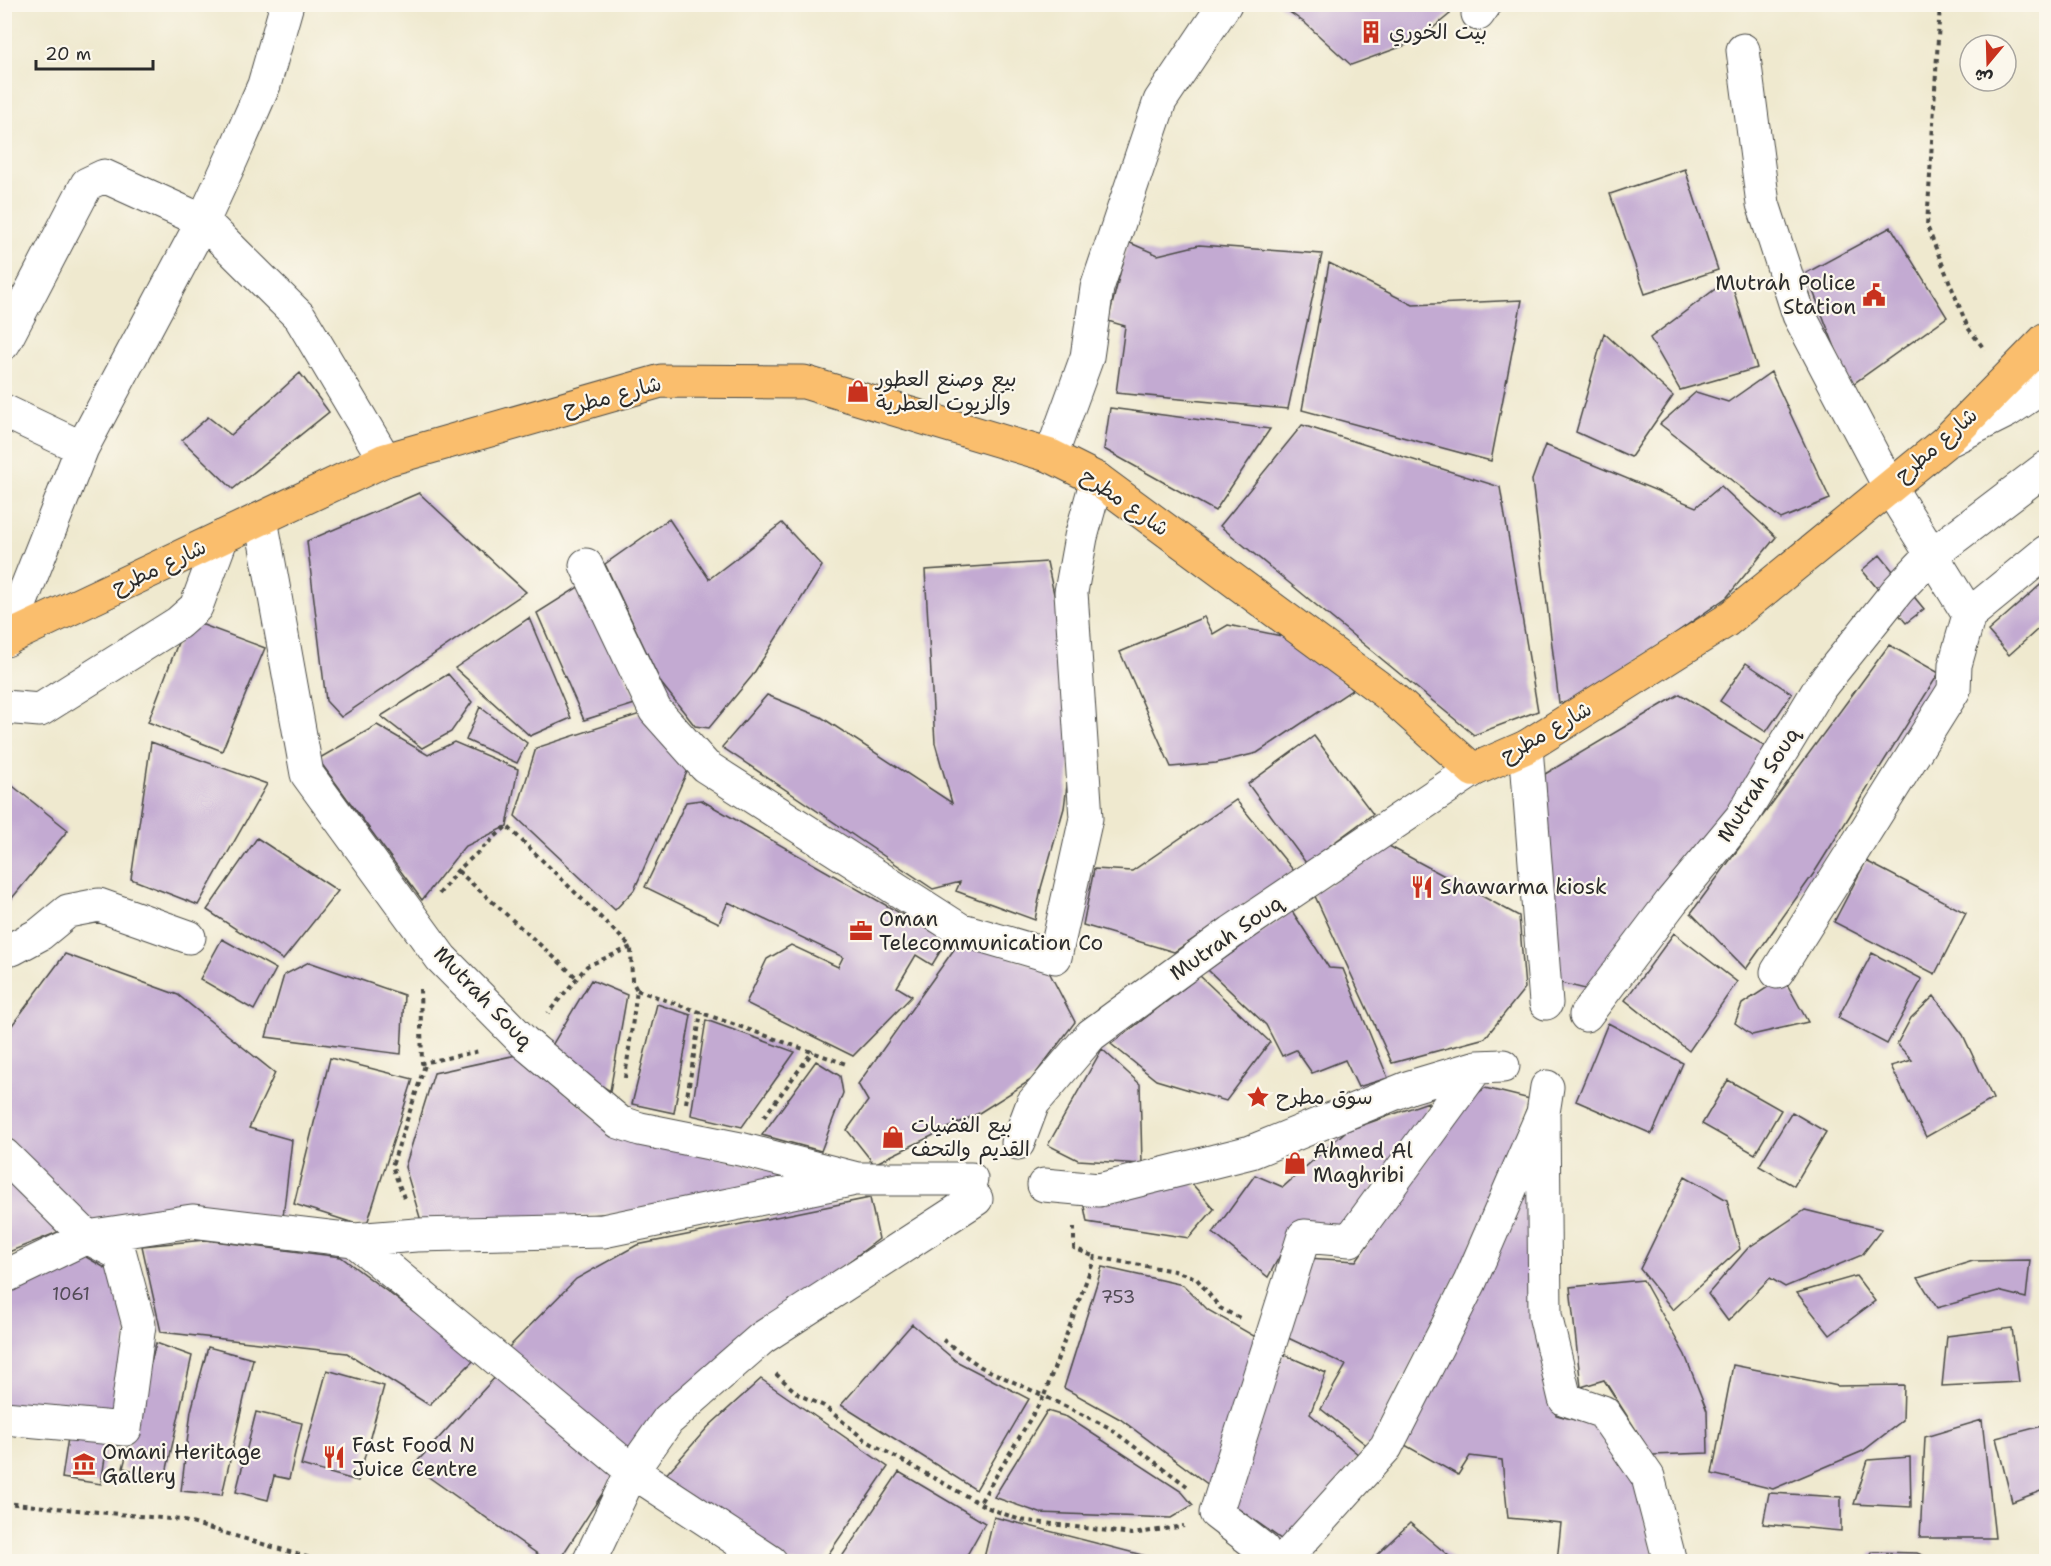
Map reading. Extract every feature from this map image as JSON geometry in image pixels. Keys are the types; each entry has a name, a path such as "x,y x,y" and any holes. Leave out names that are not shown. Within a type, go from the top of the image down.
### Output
{"main road":[{"name":"شارع مطرح","path":"5,640 385,460 661,381 804,382 1051,456 1097,478 1389,695 1473,770 1526,747 1726,621 1945,442 2046,339"}],"street":[{"path":"5,640 82,448 203,221 264,85 287,4"},
{"path":"1051,456 1087,357 1097,288 1160,101 1220,7"},
{"path":"1743,50 1763,204 1799,315 1889,486 1930,556 1969,615"},
{"path":"4,344 87,184 104,176 203,221 300,318 385,460"},
{"path":"1945,442 2007,411 2046,385"},
{"path":"4,411 82,448"},
{"name":"Mutrah Souq","path":"1586,1015 1672,901 1741,818 1821,686 1898,590 1930,556 2046,468"},
{"path":"586,565 655,710 705,766 959,929 1054,957 1086,818 1071,592 1081,537 1097,478"},
{"name":"Mutrah Souq","path":"261,519 307,774 441,958 524,1042 619,1122 740,1149 857,1179 973,1189 882,1257 757,1342 668,1420 632,1471 589,1562"},
{"path":"4,707 40,710 178,623 196,607 222,537"},
{"path":"1777,972 1954,690 1955,665 1969,615 2046,552"},
{"path":"1526,747 1545,1004"},
{"name":"Mutrah Souq","path":"1018,1143 1033,1103 1090,1035 1232,932 1473,770"},
{"path":"4,948 12,949 40,934 68,911 99,905 189,937"},
{"path":"1044,1185 1099,1190 1251,1152 1410,1087 1490,1067 1350,1240 1304,1236 1216,1513 1272,1558 1386,1447 1470,1282 1545,1100 1545,1315 1565,1399 1603,1412 1648,1478 1670,1562"},
{"path":"4,1155 87,1237 120,1254 139,1325 125,1429 4,1418"},
{"path":"4,1277 87,1237 192,1221 354,1240 416,1235 603,1231 857,1179"},
{"path":"354,1240 632,1471 771,1562"}],"path":[{"path":"1940,4 1927,226 1968,328 2008,379"},
{"path":"619,1122 637,990 632,981 631,946 507,826 457,871 421,930 419,966 422,1063 524,1042 587,966 631,946"},
{"path":"457,871 461,871 577,978"},
{"path":"637,990 846,1064"},
{"path":"681,1137 701,1012"},
{"path":"740,1149 813,1051"},
{"path":"416,1235 392,1166 426,1062"},
{"path":"1074,1227 1074,1248 1095,1257 1174,1271 1196,1278 1220,1308 1273,1335"},
{"path":"981,1502 1044,1396 1095,1257"},
{"path":"943,1340 981,1367 1108,1427 1195,1492"},
{"path":"757,1342 772,1370 800,1395 824,1406 865,1440 981,1502 986,1507 1020,1520 1132,1534 1182,1527 1190,1522"},
{"path":"4,1503 181,1520 324,1562"}],"building":[{"name":"بيت الخوري","path":"1278,4 1442,4 1450,14 1417,41 1351,65 1305,23"},
{"path":"1685,169 1718,270 1645,294 1610,194"},
{"name":"Mutrah Police Station","path":"1891,227 1947,317 1850,386 1806,273"},
{"path":"1128,242 1158,255 1199,245 1322,254 1288,409 1116,393 1125,326 1108,321"},
{"path":"1329,263 1413,305 1522,300 1491,461 1302,410"},
{"path":"1730,278 1757,368 1680,390 1650,338"},
{"path":"1604,333 1673,396 1631,457 1576,432"},
{"path":"1771,372 1830,499 1781,519 1660,424 1696,392 1728,402"},
{"path":"300,373 329,412 233,489 182,440 208,417 231,435"},
{"path":"1110,408 1270,429 1215,511 1104,449"},
{"path":"1302,425 1500,487 1538,711 1474,735 1220,526"},
{"path":"1545,445 1696,507 1721,486 1776,537 1727,597 1579,701 1559,703 1532,480"},
{"path":"419,493 526,592 341,717 326,701 307,541"},
{"path":"669,519 709,579 782,523 822,566 752,676 709,728 695,726 661,683 605,564"},
{"path":"1880,555 1924,609 1906,623 1862,570"},
{"path":"1047,562 1069,663 1074,733 1064,808 1041,888 1035,920 956,891 960,882 933,889 722,747 767,695 821,717 952,803 935,743 925,570"},
{"path":"2046,580 2046,622 2009,655 1988,631"},
{"path":"583,584 638,703 584,720 537,613"},
{"path":"1204,617 1213,634 1228,625 1301,640 1352,690 1257,753 1216,763 1171,767 1120,652"},
{"path":"529,618 571,718 530,736 455,668"},
{"path":"187,619 265,648 222,751 148,722"},
{"path":"1889,645 1939,673 1814,873 1746,969 1691,913"},
{"path":"1746,663 1792,694 1766,732 1720,701"},
{"path":"448,674 472,702 451,732 422,748 381,716"},
{"path":"1680,694 1765,746 1734,802 1585,989 1553,981 1545,774"},
{"path":"480,707 527,743 517,763 466,740"},
{"path":"643,713 691,763 634,890 615,910 515,816 536,748"},
{"path":"377,725 428,755 454,742 518,769 507,826 464,847 422,900 318,759"},
{"path":"1314,736 1373,814 1306,863 1248,784"},
{"path":"151,742 267,784 198,905 131,879"},
{"path":"4,779 68,830 4,908"},
{"name":"Oman Telecommunication Co","path":"701,800 947,940 932,965 916,955 897,987 912,996 853,1056 746,1003 767,959 791,945 838,967 843,957 728,902 719,923 645,887 686,802"},
{"path":"1236,800 1294,871 1174,952 1083,925 1094,869 1132,871"},
{"path":"257,838 338,891 283,960 207,910"},
{"path":"1387,845 1519,916 1525,988 1485,1038 1392,1063 1314,894"},
{"path":"1866,861 1966,913 1935,974 1834,922"},
{"path":"1292,911 1329,968 1343,969 1388,1078 1358,1087 1345,1060 1312,1073 1296,1050 1282,1056 1266,1025 1208,970"},
{"path":"1674,933 1737,982 1689,1051 1625,1000"},
{"path":"222,939 276,969 254,1010 200,979"},
{"path":"960,941 1048,970 1075,1022 1031,1080 979,1113 874,1164 847,1130 868,1101 858,1084"},
{"path":"1872,953 1922,979 1887,1044 1838,1018"},
{"path":"65,954 178,995 275,1073 249,1128 292,1140 283,1217 89,1222 4,1135 4,1036"},
{"path":"309,962 404,995 401,1054 266,1037 284,975"},
{"path":"1200,976 1270,1042 1226,1101 1156,1080 1111,1044"},
{"path":"1783,977 1808,1022 1752,1035 1735,1023 1742,1004"},
{"path":"591,980 627,995 610,1091 548,1052"},
{"path":"1934,996 1963,1035 1993,1099 1926,1137 1891,1066 1912,1060 1897,1044 1911,1018"},
{"path":"657,1004 691,1015 674,1113 632,1104"},
{"path":"706,1020 795,1052 742,1127 691,1115"},
{"path":"1608,1023 1683,1063 1652,1134 1576,1101"},
{"path":"1102,1049 1140,1084 1142,1164 1078,1160 1048,1145"},
{"path":"521,1054 612,1132 811,1180 629,1212 521,1220 421,1221 405,1167 434,1073"},
{"path":"330,1058 413,1079 366,1227 294,1204"},
{"path":"816,1061 840,1076 843,1093 821,1151 762,1135"},
{"path":"1728,1080 1781,1110 1755,1154 1702,1124"},
{"path":"1485,1088 1530,1099 1492,1206 1369,1447 1321,1409 1346,1365 1286,1337 1307,1258 1356,1261 1466,1102"},
{"path":"1428,1102 1428,1119 1344,1227 1298,1223 1268,1277 1213,1233 1255,1175 1283,1187 1346,1131"},
{"path":"1792,1112 1826,1132 1794,1186 1759,1166"},
{"path":"1536,1148 1538,1261 1556,1415 1597,1426 1635,1478 1656,1562 1557,1562 1561,1523 1508,1518 1502,1460 1470,1456 1458,1475 1396,1440"},
{"path":"4,1174 58,1232 4,1254"},
{"path":"1685,1176 1727,1200 1740,1249 1673,1310 1640,1269"},
{"path":"1187,1178 1214,1209 1189,1238 1087,1222 1082,1196"},
{"path":"870,1198 879,1239 774,1318 626,1454 508,1348 576,1279 637,1245"},
{"path":"1805,1210 1882,1229 1862,1255 1785,1287 1770,1278 1728,1321 1708,1294 1748,1248"},
{"path":"205,1240 341,1257 476,1358 429,1405 347,1353 161,1332 142,1246"},
{"path":"81,1254 112,1272 127,1331 115,1413 4,1406 4,1284"},
{"path":"2030,1260 2026,1298 1998,1291 1937,1308 1918,1278 1973,1261"},
{"path":"1102,1267 1183,1285 1208,1310 1261,1340 1213,1488 1120,1419 1064,1388"},
{"path":"1856,1276 1875,1301 1830,1335 1797,1293"},
{"path":"1643,1280 1685,1355 1707,1411 1708,1453 1652,1455 1604,1380 1581,1387 1570,1287"},
{"path":"912,1324 956,1361 1029,1399 976,1490 841,1405"},
{"path":"2012,1328 2019,1382 1942,1386 1947,1336"},
{"path":"156,1343 192,1356 165,1478 123,1468"},
{"path":"208,1347 253,1359 222,1495 181,1491 191,1411"},
{"path":"1283,1354 1326,1373 1310,1414 1359,1455 1288,1544 1233,1505"},
{"path":"1733,1365 1838,1386 1904,1385 1903,1420 1863,1451 1773,1489 1712,1474"},
{"path":"327,1370 384,1386 358,1481 301,1465"},
{"path":"499,1373 617,1471 558,1562 549,1562 413,1466"},
{"path":"761,1379 888,1467 823,1562 789,1562 662,1479 708,1427"},
{"path":"1047,1411 1067,1417 1182,1492 1193,1505 1171,1518 1040,1513 994,1497"},
{"path":"256,1412 302,1423 289,1479 274,1476 268,1500 236,1492"},
{"path":"1982,1420 1995,1538 1920,1538 1925,1437"},
{"path":"2046,1425 2046,1489 2012,1502 1996,1438"},
{"path":"69,1431 108,1438 101,1484 62,1478"},
{"path":"1910,1457 1911,1507 1854,1504 1868,1460"},
{"path":"899,1472 985,1523 963,1562 846,1562 841,1558"},
{"path":"1769,1493 1841,1497 1841,1531 1763,1524"},
{"path":"994,1517 1150,1557 1149,1562 983,1562"},
{"path":"1410,1523 1456,1562 1369,1562"},
{"path":"1872,1552 1917,1553 1937,1561 1869,1562"}],"place":[{"name":"بيت الخوري","path":"1371,32"},
{"name":"Mutrah Police Station","path":"1874,295"},
{"name":"بيع وصنع العطور والزيوت العطرية","path":"858,391"},
{"name":"Shawarma kiosk","path":"1422,887"},
{"name":"Oman Telecommunication Co","path":"861,931"},
{"name":"سوق مطرح","path":"1258,1097"},
{"name":"بيع الفضيات القديم والتحف","path":"893,1137"},
{"name":"Ahmed Al Maghribi","path":"1295,1163"},
{"name":"Fast Food N Juice Centre","path":"334,1457"},
{"name":"Omani Heritage Gallery","path":"84,1464"}]}
